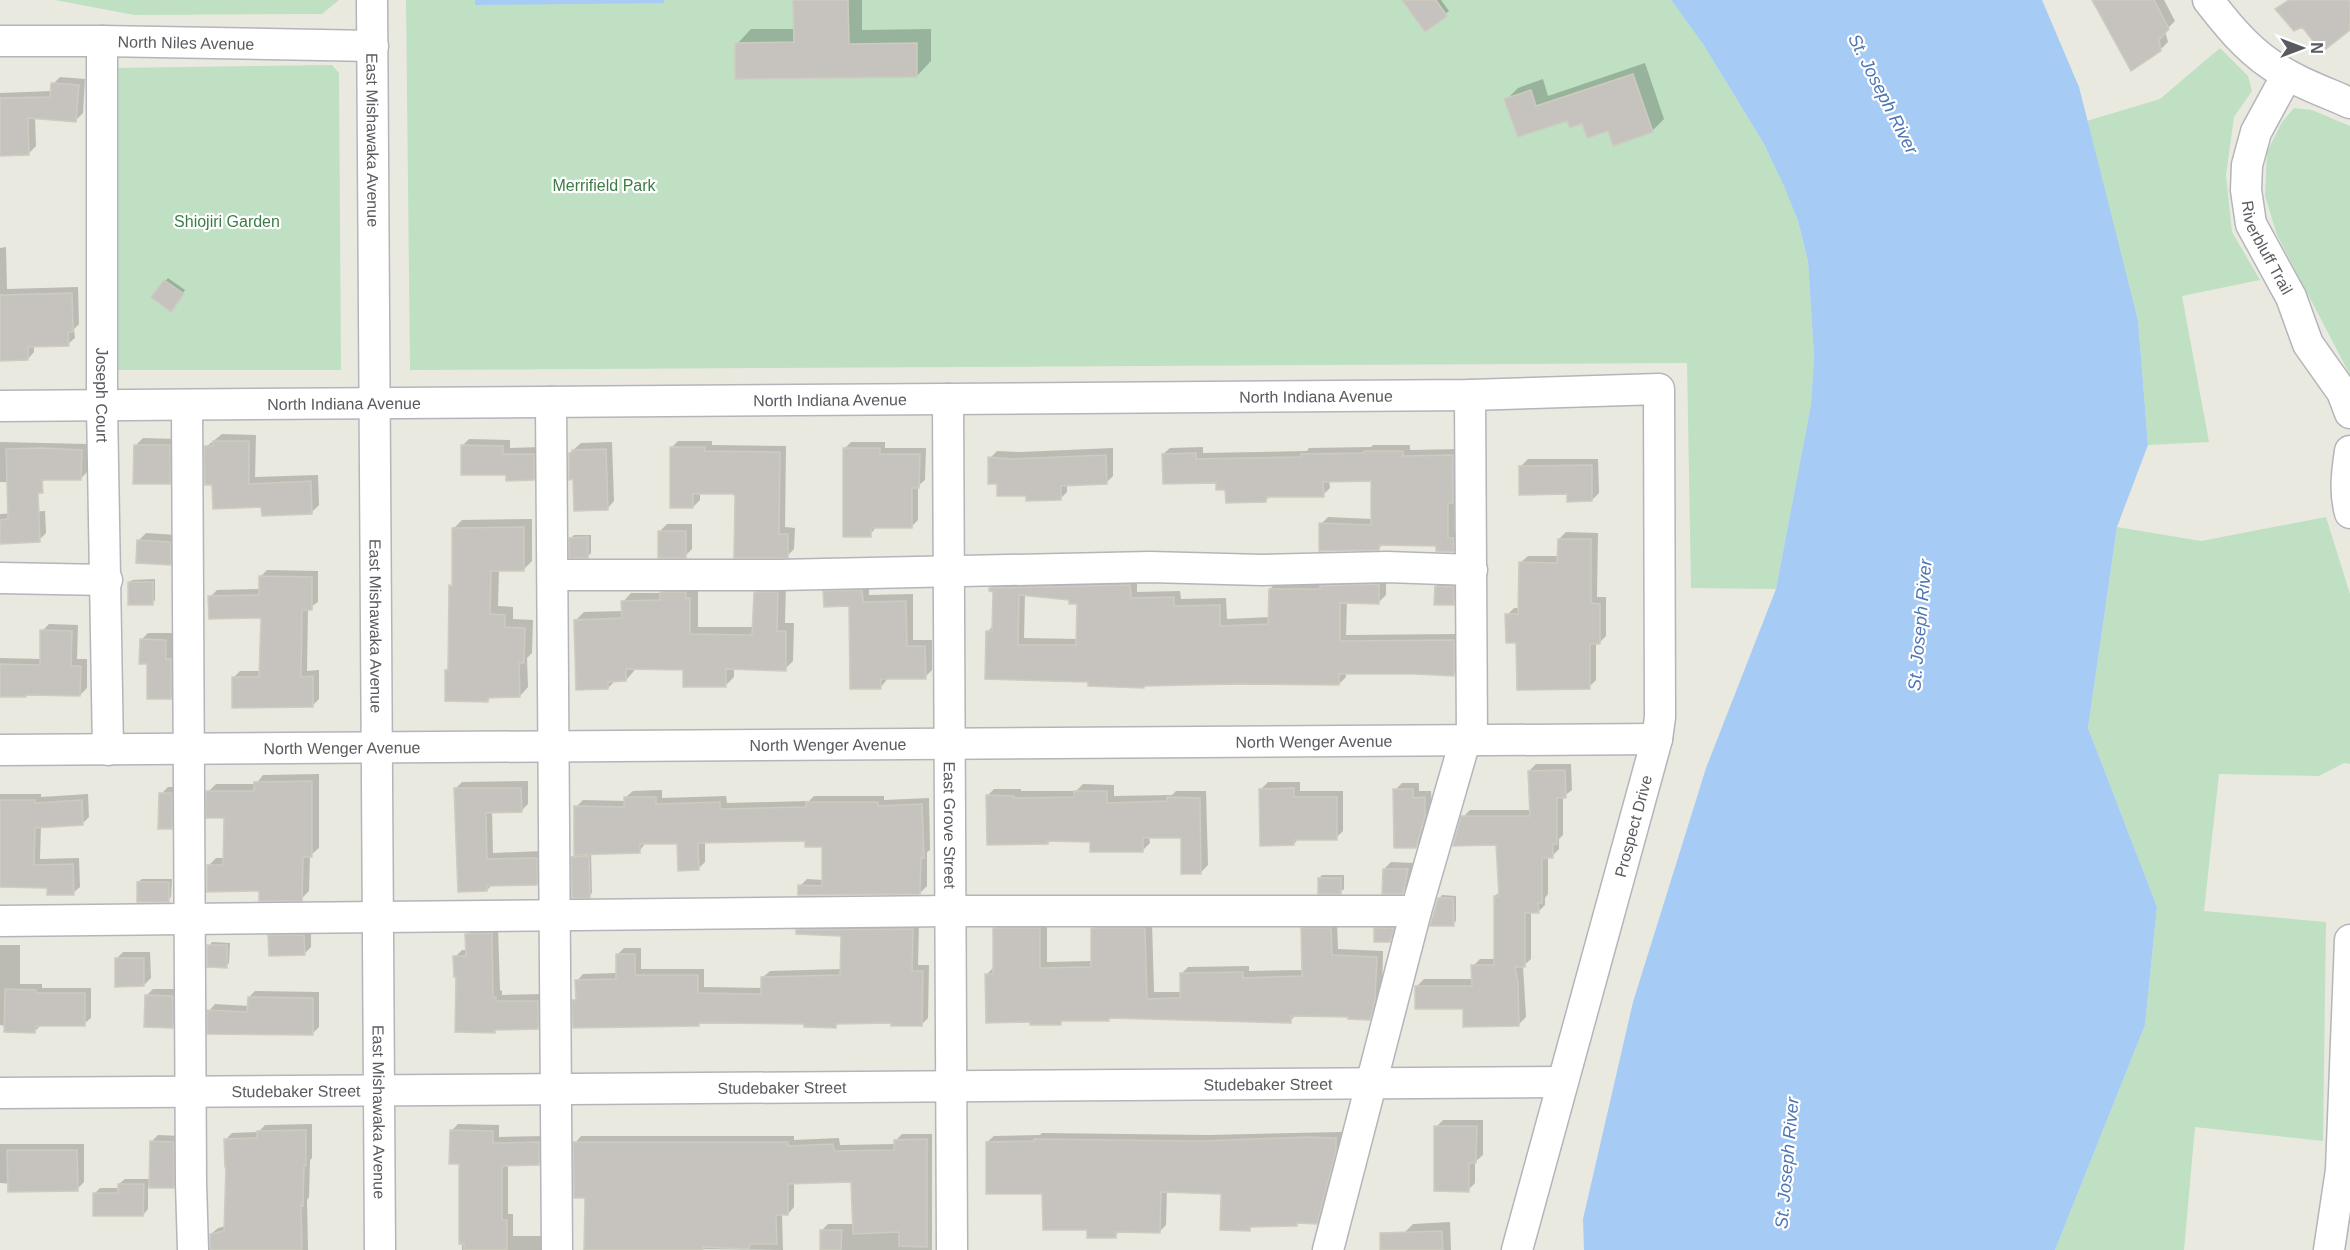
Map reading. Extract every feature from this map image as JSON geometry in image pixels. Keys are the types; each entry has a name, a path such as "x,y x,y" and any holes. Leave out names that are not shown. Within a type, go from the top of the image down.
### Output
{"street":[{"name":"East Mishawaka Avenue","path":"372,0 380,1250"},
{"path":"2208,0 2241,40 2269,64 2287,75 2350,103"},
{"name":"North Niles Avenue","path":"0,41 102,40 373,46"},
{"name":"Joseph Court","path":"102,40 102,406 107,580 108,750"},
{"name":"Riverbluff Trail","path":"2287,75 2256,132 2247,165 2246,190 2251,224 2291,297 2308,344 2342,392 2350,413"},
{"name":"North Indiana Avenue","path":"0,406 1470,395 1659,389"},
{"name":"Prospect Drive","path":"1517,1250 1657,740 1661,688 1659,389"},
{"path":"1328,1250 1416,911 1469,741 1472,570 1470,395"},
{"name":"East Grove Street","path":"948,399 952,1250"},
{"path":"552,402 557,1250"},
{"path":"187,406 194,1250"},
{"path":"2350,450 2346,474 2346,499 2350,513"},
{"path":"553,575 949,572 1150,567 1262,570 1387,567 1472,570"},
{"path":"0,578 107,580"},
{"name":"North Wenger Avenue","path":"0,750 1657,740"},
{"path":"0,921 950,911 1416,911"},
{"path":"2329,1250 2341,1170 2350,940"},
{"name":"Studebaker Street","path":"0,1093 1562,1082"}],"green space":[{"path":"55,0 339,0 322,14 134,15"},
{"name":"Merrifield Park","path":"406,0 1671,0 1703,44 1764,144 1786,188 1798,221 1808,261 1814,357 1811,404 1776,589 1691,588 1687,363 410,370"},
{"path":"2220,48 2248,76 2252,91 2234,117 2226,175 2232,232 2260,280 2182,296 2209,442 2148,445 2138,320 2087,121 2160,99"},
{"name":"Shiojiri Garden","path":"332,65 339,73 341,370 116,370 114,68"},
{"path":"2294,108 2312,110 2350,126 2350,375 2277,235 2265,196 2267,152 2282,122"},
{"path":"2326,517 2350,594 2350,764 2344,763 2319,776 2219,774 2204,911 2326,922 2323,1141 2195,1127 2184,1250 2055,1250 2145,1025 2157,907 2088,728 2117,527 2201,541"}],"water":[{"path":"475,0 664,0 664,3 475,5"},
{"name":"St. Joseph River","path":"1671,0 2042,0 2079,87 2138,320 2148,445 2117,527 2088,728 2157,907 2145,1025 2055,1250 1584,1250 1583,1219 1633,1002 1706,768 1776,589 1811,404 1814,357 1808,261 1798,221 1764,144 1703,44"}],"building":[{"path":"793,0 848,0 849,44 917,43 917,77 735,79 735,43 794,42"},
{"path":"1402,0 1436,0 1447,16 1425,32"},
{"path":"2092,0 2154,0 2169,29 2159,40 2161,51 2131,71"},
{"path":"2289,0 2350,0 2350,30 2322,52 2302,27 2294,31 2275,9"},
{"path":"1633,74 1653,132 1613,146 1608,131 1587,138 1582,123 1570,128 1567,121 1518,137 1504,99 1531,90 1536,106"},
{"path":"51,83 79,85 76,122 28,118 29,155 0,156 0,98 50,97"},
{"path":"164,280 184,294 171,312 151,297"},
{"path":"72,293 73,332 68,332 69,346 28,347 28,360 0,361 0,295"},
{"path":"213,441 249,441 249,484 311,481 312,514 262,516 261,507 213,509 212,485 205,485 204,446 213,446"},
{"path":"134,445 170,445 170,484 133,484"},
{"path":"461,445 503,446 503,454 534,454 534,480 506,481 506,475 461,475"},
{"path":"670,447 705,447 705,451 780,452 779,534 788,534 788,558 734,558 735,496 733,494 693,494 693,508 670,508"},
{"path":"843,448 880,448 880,454 920,454 919,488 912,488 912,528 871,528 871,537 843,537"},
{"path":"6,449 82,450 81,480 42,480 43,493 38,493 40,542 0,544 0,520 8,519"},
{"path":"606,449 608,510 574,511 573,479 569,480 569,453 572,453 572,450"},
{"path":"1364,451 1403,451 1403,456 1453,455 1453,503 1448,503 1448,538 1454,538 1454,552 1436,551 1436,546 1379,545 1379,550 1319,551 1319,523 1371,525 1371,481 1323,482 1324,497 1266,497 1266,502 1226,503 1225,490 1216,490 1216,483 1163,484 1162,454 1196,453 1196,459 1301,457 1301,454 1364,453"},
{"path":"1106,455 1107,484 1061,486 1061,500 1026,501 1026,496 997,496 997,484 988,484 988,457 1013,459"},
{"path":"1592,465 1592,501 1567,502 1567,494 1519,495 1519,466"},
{"path":"524,527 524,571 491,571 490,614 505,615 505,627 525,628 524,663 519,663 520,697 488,698 488,702 445,701 445,670 448,670 449,585 452,586 452,528"},
{"path":"658,531 686,531 686,558 658,558"},
{"path":"588,537 588,558 569,558 569,538"},
{"path":"1558,539 1591,539 1591,603 1600,604 1600,644 1590,644 1590,689 1517,690 1516,643 1506,643 1505,614 1518,614 1519,562 1557,563"},
{"path":"137,540 170,542 171,565 136,563"},
{"path":"259,576 312,577 312,610 302,610 301,677 313,676 313,707 232,708 232,677 259,677 261,618 209,619 208,596 259,595"},
{"path":"128,582 153,582 153,605 128,605"},
{"path":"1379,584 1379,604 1340,603 1340,641 1454,640 1454,676 1339,674 1339,685 1232,684 1144,686 1144,688 1088,686 1088,682 985,679 986,631 992,631 993,592 989,591 989,588 1130,585 1131,598 1174,597 1174,606 1220,605 1220,626 1268,624 1269,589 1320,589 1320,586","holes":["1019,595 1069,600 1069,604 1077,604 1076,645 1018,645"]},
{"path":"1435,586 1454,587 1454,605 1434,605"},
{"path":"862,590 863,602 906,601 907,646 925,646 926,679 881,679 881,689 850,689 849,606 824,607 823,591"},
{"path":"660,592 686,592 686,598 690,598 690,634 752,635 754,592 778,592 777,631 786,631 786,671 726,669 726,687 683,687 683,670 626,669 626,681 608,682 608,689 576,690 574,620 622,618 621,601 660,600"},
{"path":"40,630 72,631 71,666 81,666 80,696 0,697 0,664 40,665"},
{"path":"140,639 166,640 166,659 171,659 171,699 147,699 147,664 139,664"},
{"path":"1565,770 1566,798 1557,798 1557,844 1553,844 1553,858 1542,858 1542,903 1538,903 1539,913 1525,913 1525,967 1515,967 1518,983 1519,1026 1463,1027 1463,1009 1415,1009 1415,986 1472,986 1471,965 1494,965 1494,896 1499,896 1496,845 1453,846 1461,816 1530,816 1528,771"},
{"path":"312,781 312,857 303,857 302,901 259,901 259,891 207,892 207,865 223,865 224,818 206,818 206,791 254,791 254,782"},
{"path":"454,788 521,788 522,812 486,813 487,859 537,858 537,885 487,886 487,891 458,892"},
{"path":"1294,788 1294,797 1337,797 1337,840 1294,840 1294,845 1260,846 1259,789"},
{"path":"1393,789 1413,789 1413,798 1425,797 1425,816 1416,848 1394,848"},
{"path":"1074,791 1107,791 1107,803 1167,801 1167,797 1200,798 1201,874 1181,874 1181,838 1143,838 1143,852 1090,852 1090,842 1048,841 1048,844 987,845 986,795 1014,796 1014,798 1074,797"},
{"path":"159,793 172,793 172,829 158,829"},
{"path":"624,797 656,797 656,804 720,802 720,809 806,807 806,802 878,802 878,806 922,804 924,858 921,858 920,894 798,895 798,885 822,886 822,847 805,847 805,841 698,843 699,870 678,871 677,844 640,844 640,853 574,855 574,806 624,807"},
{"path":"0,800 35,800 35,803 82,800 83,825 35,828 34,865 73,864 74,895 47,895 47,888 0,887"},
{"path":"589,856 590,898 572,898 571,857"},
{"path":"1383,869 1408,869 1403,894 1382,894"},
{"path":"1318,878 1341,878 1341,894 1318,894"},
{"path":"137,882 169,882 169,902 137,902"},
{"path":"1438,898 1453,898 1454,926 1430,926"},
{"path":"993,928 1040,928 1040,968 1091,967 1091,928 1145,928 1147,999 1180,998 1180,973 1243,972 1243,978 1302,976 1301,928 1331,928 1332,955 1377,957 1375,999 1370,1020 1348,1019 1348,1017 1291,1016 1291,1023 1109,1018 1109,1021 1061,1021 1061,1025 1030,1025 1030,1022 986,1023 985,974 993,974"},
{"path":"1374,928 1394,928 1390,942 1374,942"},
{"path":"913,929 912,971 923,971 922,1026 891,1026 891,1023 836,1024 836,1028 804,1027 804,1024 699,1023 699,1026 573,1028 572,1000 576,1000 575,980 616,979 616,954 635,954 635,975 698,975 698,993 761,994 761,977 840,975 841,936 796,934 796,930"},
{"path":"492,933 493,997 496,997 496,1001 538,1001 538,1029 495,1030 495,1033 455,1032 456,977 454,977 453,956 466,956 465,934"},
{"path":"268,935 304,935 305,955 269,956"},
{"path":"207,945 227,945 227,968 207,967"},
{"path":"115,958 144,958 144,986 115,987"},
{"path":"5,989 36,990 36,993 85,993 85,1026 36,1026 35,1033 4,1032"},
{"path":"145,995 173,996 173,1028 144,1027"},
{"path":"248,997 313,998 313,1035 207,1034 207,1010 247,1012"},
{"path":"1434,1126 1477,1126 1476,1163 1469,1163 1469,1192 1434,1191"},
{"path":"306,1130 306,1166 304,1166 303,1206 301,1205 302,1250 210,1250 210,1234 224,1231 226,1167 224,1139 257,1138 257,1131"},
{"path":"450,1130 493,1131 493,1143 539,1142 539,1165 502,1166 502,1220 507,1220 507,1250 464,1250 464,1244 459,1244 459,1164 449,1164"},
{"path":"1336,1138 1336,1151 1317,1224 1297,1223 1297,1226 1250,1227 1250,1231 1220,1230 1221,1194 1161,1192 1160,1233 1116,1232 1116,1238 1087,1238 1087,1230 1043,1230 1042,1194 986,1194 986,1142 1034,1141 1034,1139 1200,1141"},
{"path":"927,1139 927,1247 899,1246 899,1232 853,1234 851,1182 788,1184 788,1215 776,1215 777,1244 750,1244 749,1249 703,1247 703,1250 584,1250 585,1198 574,1198 573,1142 788,1142 788,1146 833,1144 834,1151 894,1150 894,1140"},
{"path":"150,1141 174,1142 174,1188 149,1188"},
{"path":"7,1150 77,1150 78,1191 8,1192"},
{"path":"118,1184 144,1184 143,1216 93,1216 93,1193 118,1193"},
{"path":"820,1230 842,1230 841,1250 820,1250"},
{"path":"1442,1231 1443,1250 1380,1250 1380,1233"}]}
